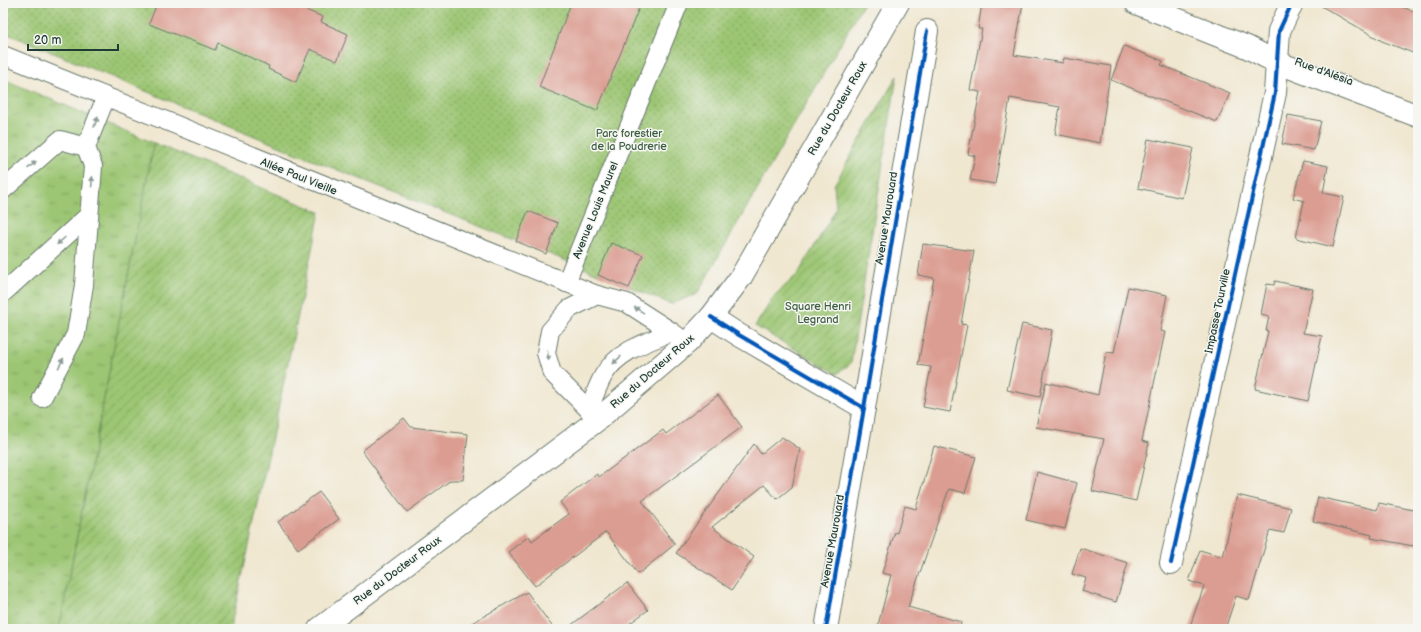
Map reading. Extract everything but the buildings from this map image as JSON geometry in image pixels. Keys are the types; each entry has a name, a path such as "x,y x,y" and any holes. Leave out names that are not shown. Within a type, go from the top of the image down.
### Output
{"street":[{"name":"Rue du Docteur Roux","path":"319,629 592,416 679,337 711,317 741,277 898,3"},
{"name":"Rue d'Alésia","path":"1136,3 1247,48 1276,62 1418,116"},
{"name":"Impasse Tourville","path":"1171,563 1275,93 1279,31 1292,3"},
{"name":"Avenue Maurouard","path":"826,629 926,31"},
{"path":"711,317 864,408"}],"lane":[{"name":"Avenue Louis Maurel","path":"566,283 679,3"},
{"name":"Allée Paul Vieille","path":"3,54 596,295"},
{"path":"42,398 76,334 84,285 93,166 86,147 106,97"},
{"path":"3,190 60,140 86,147"},
{"path":"3,293 90,215"},
{"path":"592,416 552,373 546,353 550,331 569,309 596,295 627,303 679,337"},
{"path":"592,416 603,375 615,362 629,350 679,337"}],"green space":[{"name":"Parc forestier de la Poudrerie","path":"3,3 864,3 697,294 671,304 310,159 3,32"},
{"name":"Square Henri Legrand","path":"897,76 851,363 837,374 755,326 775,295 798,274 836,209 834,185"},
{"path":"3,79 154,143 59,629 3,629"},
{"path":"154,143 320,212 230,629 59,629"}],"cycle path":[{"path":"1171,563 1275,93 1279,31 1292,3"},
{"path":"864,408 927,31"},
{"path":"711,317 864,408 826,629"}]}
